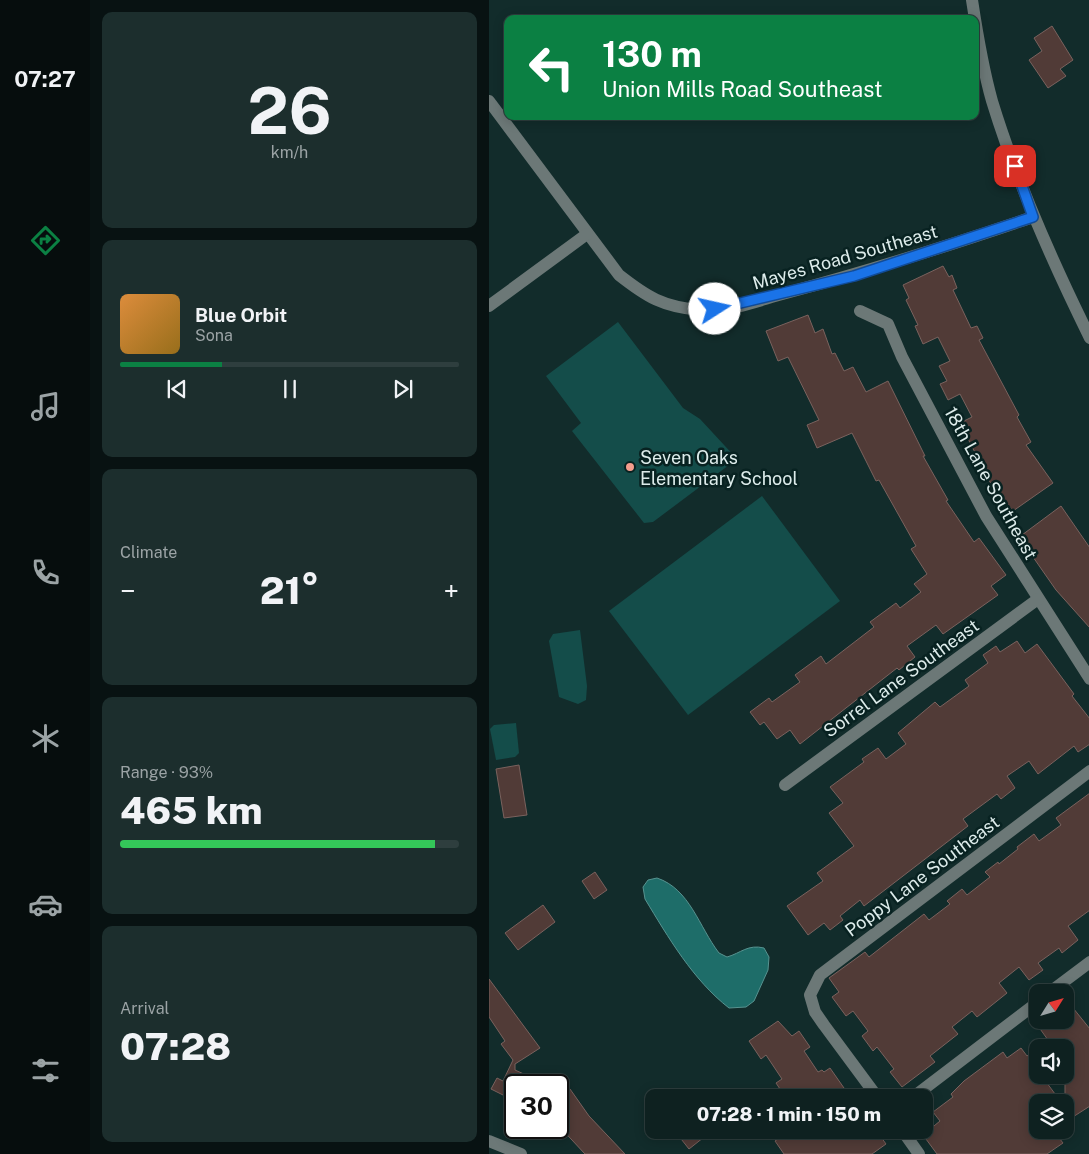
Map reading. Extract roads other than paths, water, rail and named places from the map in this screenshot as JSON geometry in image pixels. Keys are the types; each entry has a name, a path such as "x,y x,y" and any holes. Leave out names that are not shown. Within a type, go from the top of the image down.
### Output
{"street":[{"path":"972,0 975,15"},
{"path":"979,35 992,100 1033,217 1089,338"},
{"name":"Mayes Road Southeast","path":"489,101 619,275 646,296 672,307 703,311 728,308 854,276 1033,217"},
{"path":"489,306 587,234"},
{"name":"18th Lane Southeast","path":"860,311 888,324 902,357 986,516 1089,679"},
{"name":"Sorrel Lane Southeast","path":"785,785 1038,599"},
{"name":"Poppy Lane Southeast","path":"871,1089 815,1012 810,995 820,975 1089,771"},
{"path":"1060,984 1089,962"},
{"path":"924,1089 1029,1009"},
{"path":"908,1139 919,1154"},
{"path":"489,1141 521,1154"}],"place":[{"name":"Seven Oaks Elementary School","path":"630,467"}]}
